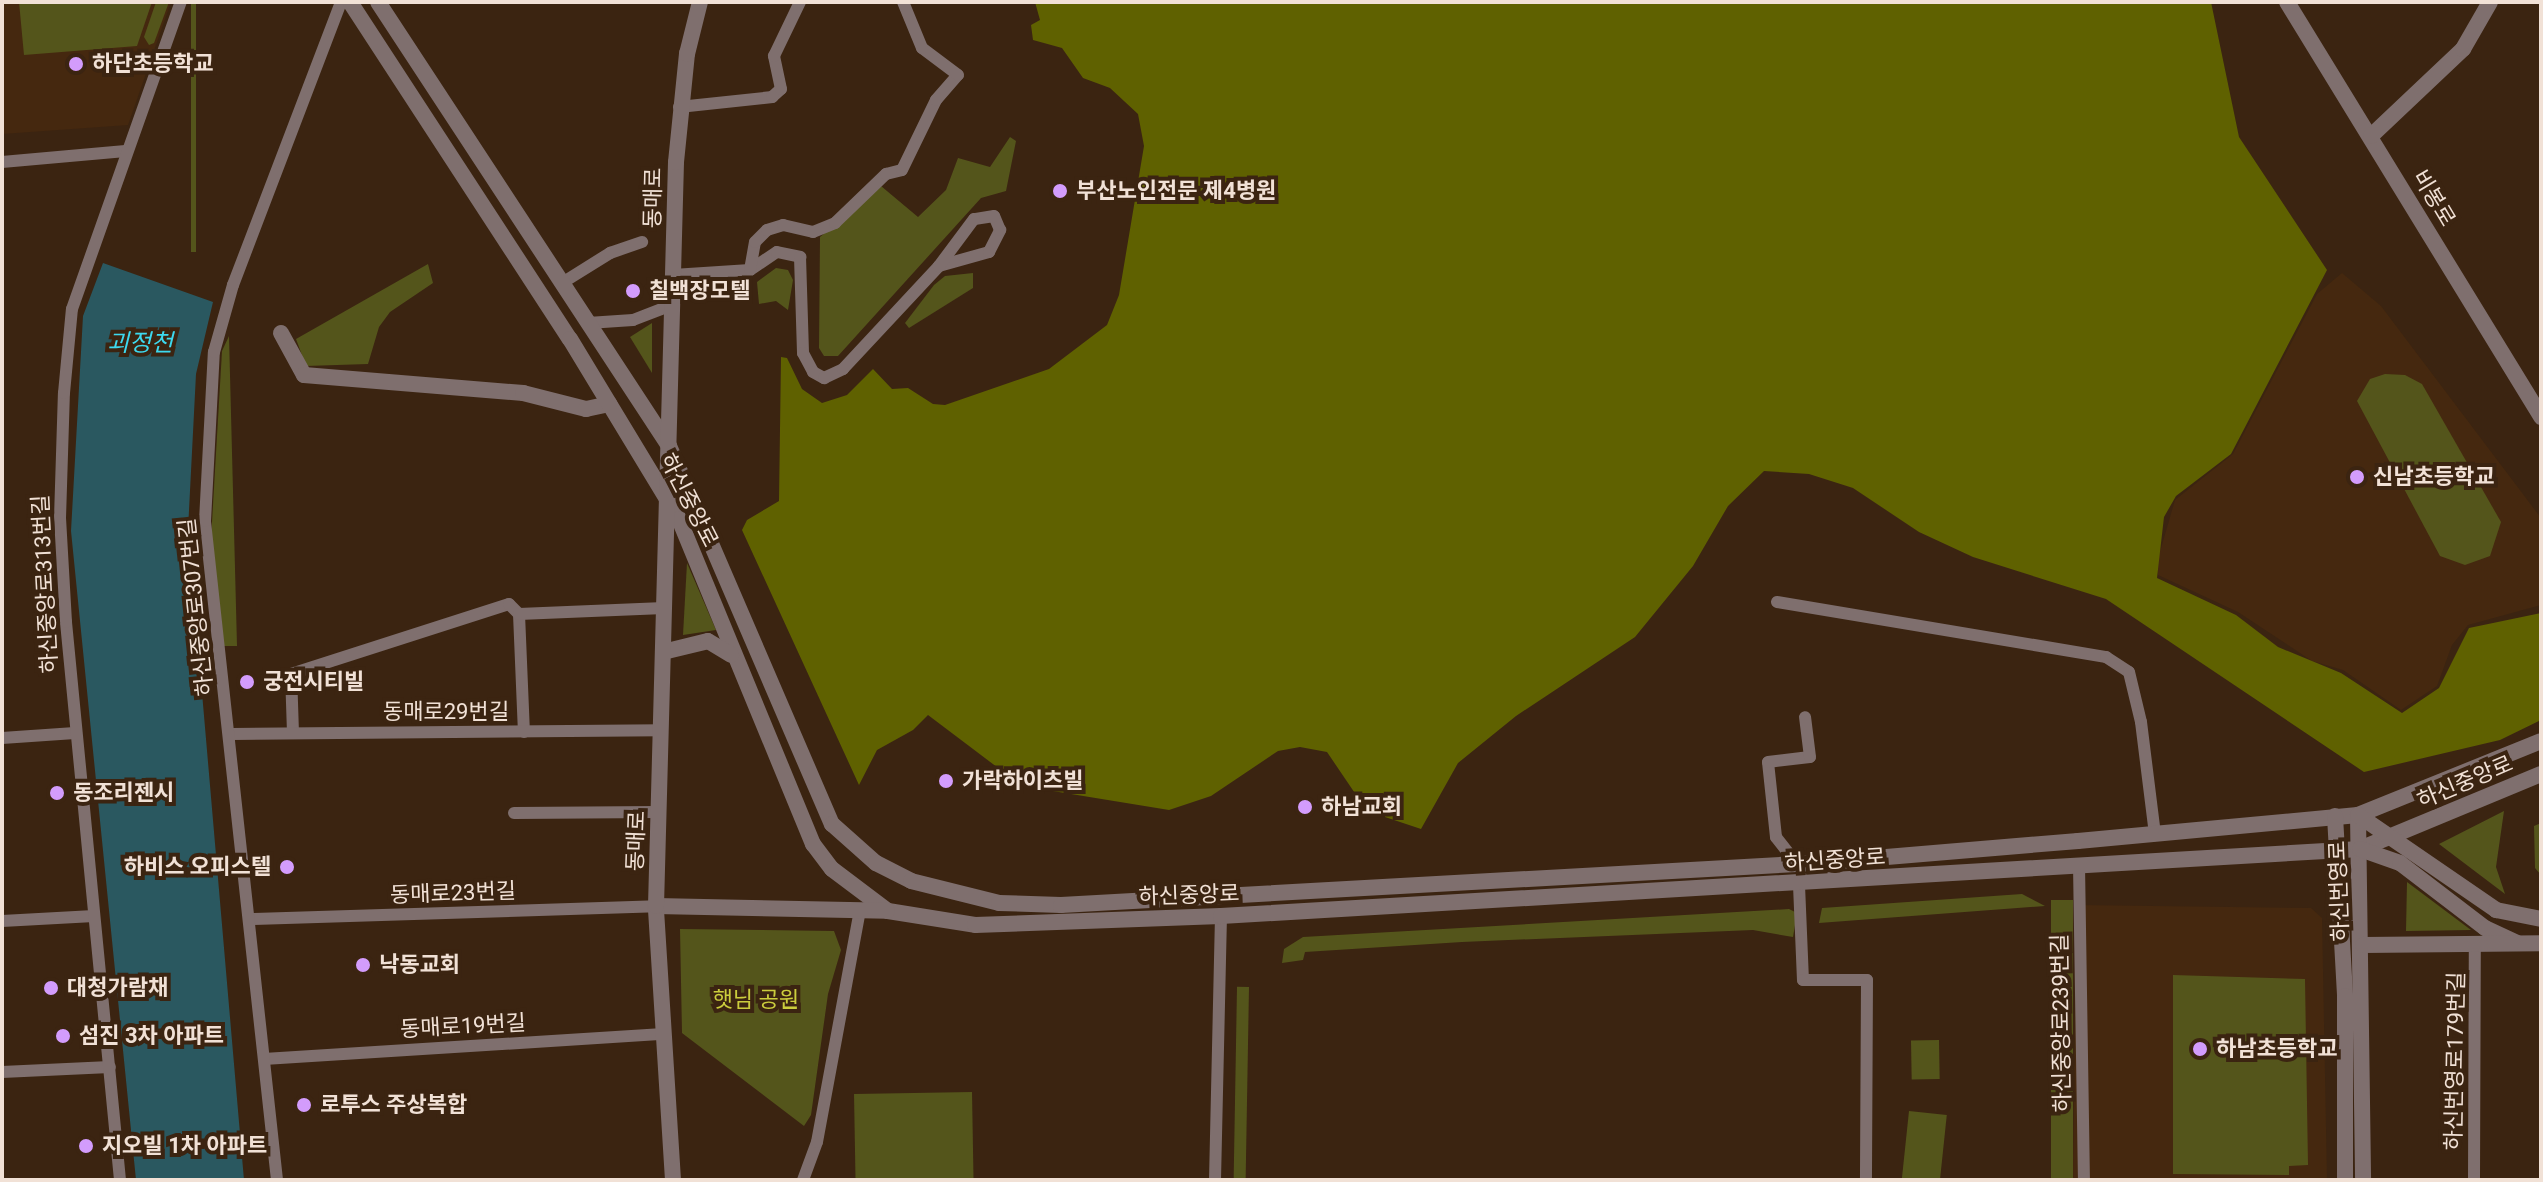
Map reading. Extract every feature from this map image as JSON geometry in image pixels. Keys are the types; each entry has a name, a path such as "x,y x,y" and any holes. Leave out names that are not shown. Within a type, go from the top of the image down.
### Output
{"street":[{"name":"하신중앙로","path":"350,2 669,502 813,844 832,869 888,911 975,925 1221,916 1799,885 2360,849 2541,774"},
{"name":"하신중앙로","path":"378,2 669,446 824,810 842,838 911,881 999,903 1051,906 1220,894 1797,864 2358,815"},
{"name":"동매로","path":"673,1180 656,906 658,812 679,107 700,2"},
{"name":"비봉로","path":"2287,2 2541,417"},
{"path":"2371,136 2463,49 2490,2"},
{"path":"281,333 304,375 523,393 586,409 609,404"},
{"path":"663,652 708,641 736,660"},
{"path":"2358,815 2541,741"},
{"name":"하신번영로","path":"2358,815 2393,836 2496,910 2541,919"},
{"name":"하신번영로","path":"2358,815 2363,945 2363,1180"},
{"name":"하신번영로","path":"2335,816 2345,996 2345,1180"},
{"path":"2155,835 2156,861"},
{"path":"2078,841 2079,865"},
{"path":"2360,849 2400,863 2485,928 2517,943"},
{"path":"1797,864 1799,885"},
{"path":"1220,894 1221,916"},
{"path":"656,906 888,911"},
{"path":"2363,945 2541,943"}],"lane":[{"name":"하신중앙로313번길","path":"120,1180 75,733 60,518 64,393 72,309 181,2"},
{"name":"하신중앙로307번길","path":"277,1180 232,734 219,668 205,521 214,352 233,285 341,2"},
{"path":"679,107 772,97 781,89 774,56 800,2"},
{"path":"750,270 755,242 767,230 783,225 813,232 835,223 886,174 902,170 936,100 958,75 922,48 903,2"},
{"path":"2,162 126,151"},
{"path":"673,275 750,270 777,252 800,257 803,353 813,372 824,378 843,369 939,266 974,219 994,216 1000,230 989,252 939,266"},
{"path":"562,283 622,247 642,242"},
{"path":"588,323 633,320 672,305"},
{"path":"1777,602 2106,657 2129,672 2141,722 2155,835"},
{"path":"293,733 291,674 509,604 519,614 524,732"},
{"path":"519,614 664,608"},
{"path":"1797,864 1776,837 1768,762 1810,757 1805,717"},
{"name":"동매로29번길","path":"232,734 661,730"},
{"path":"2,738 75,733"},
{"path":"514,813 658,812"},
{"name":"하신중앙로239번길","path":"2079,865 2084,1180"},
{"path":"1799,885 1803,980 1867,980 1866,1180"},
{"name":"동매로23번길","path":"252,919 656,906"},
{"path":"803,1180 817,1142 860,910"},
{"path":"2,921 94,916"},
{"path":"1215,1180 1221,916"},
{"name":"하신번영로179번길","path":"2474,1180 2475,943"},
{"name":"동매로19번길","path":"264,1059 663,1034"},
{"path":"2,1072 110,1067"}],"shaded area":[{"name":"하단초등학교","path":"2,2 171,2 128,125 2,134"},
{"path":"1035,2 2211,2 2239,137 2327,270 2231,454 2176,496 2164,517 2157,578 2236,615 2278,647 2341,673 2402,713 2439,688 2469,628 2541,613 2541,720 2500,740 2364,772 2106,599 1973,557 1919,532 1853,488 1809,474 1764,471 1728,506 1693,566 1635,637 1516,716 1458,763 1421,829 1367,811 1327,752 1300,747 1278,751 1211,796 1169,810 1022,786 928,715 913,730 877,750 859,785 742,530 747,520 779,501 781,357 787,358 802,389 822,403 847,395 873,369 892,389 908,388 933,404 945,405 1049,369 1107,325 1119,295 1144,146 1138,114 1110,88 1083,78 1062,48 1033,40 1031,25 1040,20"},
{"name":"신남초등학교","path":"2342,273 2381,306 2541,518 2541,605 2468,625 2452,645 2437,686 2401,710 2343,670 2312,661 2238,612 2158,575 2157,562 2175,500 2233,454 2317,294"},
{"name":"하남초등학교","path":"2076,905 2311,908 2322,918 2327,1180 2073,1180"}],"green space":[{"path":"19,2 152,2 137,46 24,55"},
{"path":"156,2 169,2 154,43 149,45 144,37"},
{"path":"191,2 196,2 196,252 191,252"},
{"path":"1010,137 1016,141 1006,191 981,198 838,356 824,356 819,348 820,237 881,186 918,217 946,190 958,158 990,167"},
{"path":"428,264 433,283 390,312 379,327 368,364 306,366 296,339"},
{"path":"776,268 788,270 793,280 788,310 776,301 759,304 757,282"},
{"path":"973,273 973,288 909,328 905,323 934,285 945,276"},
{"path":"652,323 652,373 630,337"},
{"path":"229,336 237,646 224,646 211,539 222,351"},
{"path":"2385,374 2405,375 2422,384 2501,522 2490,556 2465,565 2440,556 2357,401 2370,379"},
{"path":"687,563 716,630 683,635"},
{"path":"2504,811 2496,867 2505,894 2439,844"},
{"path":"2541,823 2541,875 2535,868 2534,826"},
{"path":"2407,882 2471,930 2406,931"},
{"path":"2022,894 2045,906 1819,923 1822,908"},
{"path":"2051,900 2073,900 2073,1180 2051,1180"},
{"path":"1789,909 1797,913 1793,937 1753,930 1462,942 1305,952 1303,960 1282,963 1284,949 1303,937"},
{"name":"햇님 공원","path":"680,929 834,931 841,950 828,994 811,1115 804,1126 682,1033"},
{"path":"2173,975 2305,979 2308,1165 2289,1166 2289,1175 2173,1174"},
{"path":"1237,987 1249,987 1246,1180 1234,1180"},
{"path":"1911,1040 1939,1040 1940,1079 1912,1079"},
{"path":"972,1092 974,1180 856,1180 854,1094"},
{"path":"1909,1111 1947,1115 1940,1180 1902,1180"}],"water":[{"name":"괴정천","path":"103,263 213,302 196,374 188,530 244,1180 136,1180 71,531 83,316"}],"place":[{"name":"하단초등학교","path":"76,64"},
{"name":"부산노인전문 제4병원","path":"1060,191"},
{"name":"칠백장모텔","path":"633,291"},
{"name":"신남초등학교","path":"2357,477"},
{"name":"궁전시티빌","path":"247,682"},
{"name":"가락하이츠빌","path":"946,781"},
{"name":"동조리젠시","path":"57,793"},
{"name":"하남교회","path":"1305,807"},
{"name":"하비스 오피스텔","path":"287,867"},
{"name":"낙동교회","path":"363,965"},
{"name":"대청가람채","path":"51,988"},
{"name":"섬진 3차 아파트","path":"63,1036"},
{"name":"하남초등학교","path":"2200,1049"},
{"name":"로투스 주상복합","path":"304,1105"},
{"name":"지오빌 1차 아파트","path":"86,1146"}]}
